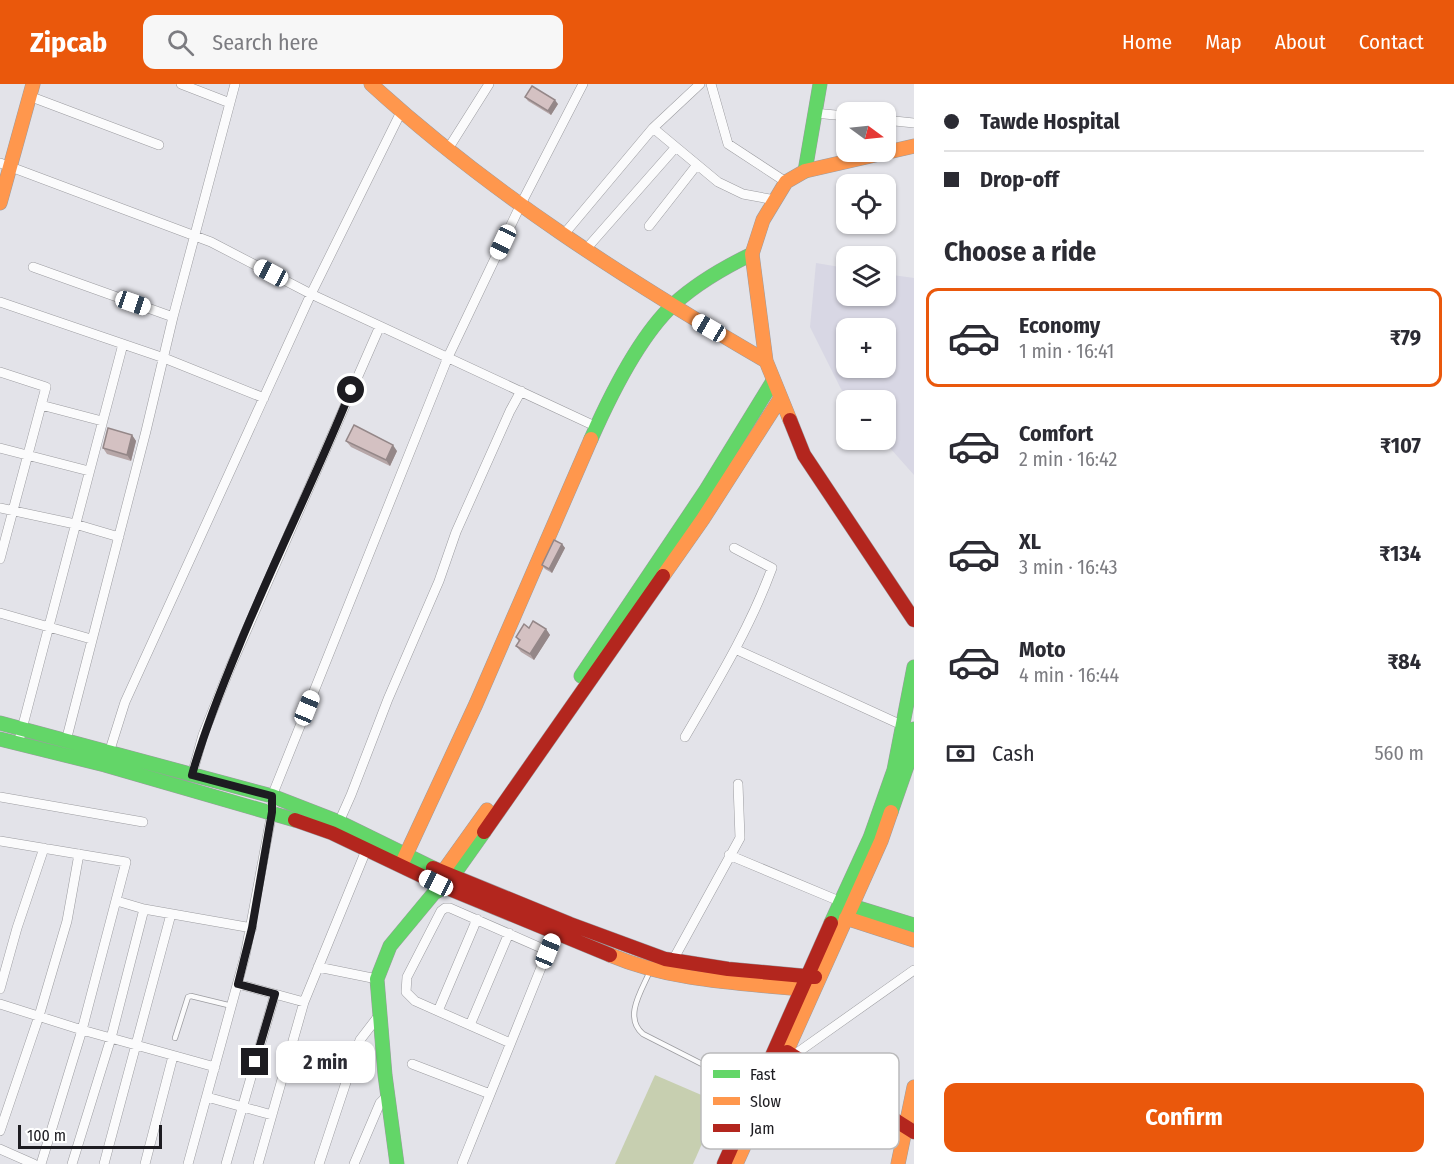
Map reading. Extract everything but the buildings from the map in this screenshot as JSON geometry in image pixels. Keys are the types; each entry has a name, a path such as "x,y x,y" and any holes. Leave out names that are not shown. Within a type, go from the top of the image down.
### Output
{"street":[{"path":"181,84 230,103"},
{"path":"66,741 173,317 235,84"},
{"path":"371,84 401,112 521,204 670,306 766,361"},
{"path":"448,149 489,84"},
{"path":"188,1164 252,928 272,812 272,796 448,357 521,204 583,84"},
{"path":"565,233 653,128 700,84"},
{"path":"711,84 728,144 786,182"},
{"path":"805,171 820,84"},
{"path":"0,203 5,165 31,90 159,145"},
{"path":"107,758 125,702 311,294 401,112"},
{"path":"814,113 836,115"},
{"path":"896,121 914,123"},
{"path":"653,128 696,166 722,184 742,194 775,200"},
{"path":"914,146 805,171 786,182 757,235 752,254 766,361 804,455 914,620"},
{"path":"587,248 675,148"},
{"path":"5,165 211,242 311,294 597,427"},
{"path":"649,226 696,166"},
{"path":"404,860 467,724 597,427 633,356 670,306 717,274 752,254"},
{"path":"33,267 173,317"},
{"path":"0,302 164,358 264,398"},
{"path":"192,775 203,735 242,638 380,326"},
{"path":"18,744 123,344"},
{"path":"0,372 46,387 0,559"},
{"path":"606,648 773,381"},
{"path":"339,822 388,699 439,581 469,500 521,391"},
{"path":"393,1160 376,979 390,946 442,882 606,648 703,519 780,399"},
{"path":"41,405 102,422"},
{"path":"0,448 89,471"},
{"path":"0,508 75,524 118,537"},
{"path":"685,737 735,649 762,595 772,568 734,548"},
{"path":"0,613 92,639"},
{"path":"735,649 910,728"},
{"path":"779,1053 884,831 907,766 914,667"},
{"path":"0,723 66,741 107,758 272,812 404,860"},
{"path":"0,739 192,775 272,796 339,822 442,882 555,933 636,966 684,977 811,983"},
{"path":"673,960 740,838 738,784"},
{"path":"0,796 143,822"},
{"path":"0,841 126,862 82,1030 41,1164"},
{"path":"0,989 17,928 44,848"},
{"path":"258,1164 304,1002 367,848"},
{"path":"0,1131 39,1016 67,921 79,854"},
{"path":"729,855 914,940"},
{"path":"442,882 570,924 655,956 811,983"},
{"path":"117,901 144,909 252,928"},
{"path":"510,1043 411,998 406,992 407,977 441,911 445,908 450,908 548,951"},
{"path":"847,908 914,925"},
{"path":"72,1164 111,1038 144,909"},
{"path":"104,1164 171,914"},
{"path":"438,1011 477,920"},
{"path":"470,1025 509,933"},
{"path":"462,1164 555,933"},
{"path":"318,967 376,979"},
{"path":"791,1053 914,970"},
{"path":"790,1053 811,983"},
{"path":"238,984 304,1002"},
{"path":"226,1164 275,994"},
{"path":"0,1005 215,1067"},
{"path":"319,1164 360,1040 380,1014"},
{"path":"145,1164 173,1056"},
{"path":"412,1064 490,1094"},
{"path":"898,1164 910,1130 914,1087"},
{"path":"354,1164 380,1103 388,1095"},
{"path":"207,1097 272,1115"},
{"path":"0,1149 34,1164"},
{"path":"724,1164 732,1149"},
{"path":"736,1164 741,1149"}],"lane":[{"path":"655,956 635,1007 633,1016 636,1029 701,1063"},
{"path":"176,1038 188,997 232,1006"}],"shaded area":[{"path":"816,263 836,266 836,306 896,306 896,276 914,278 914,475 892,450 896,450 896,390 841,389 810,327"}],"green space":[{"path":"655,1075 701,1095 701,1146 693,1164 615,1164"}],"traffic: fast":[{"path":"805,171 820,84"},
{"path":"591,439 626,367 661,317 701,283 752,254"},
{"path":"581,676 706,490 773,381"},
{"path":"831,923 870,838 894,770 914,667"},
{"path":"0,723 272,796 339,822 433,868"},
{"path":"891,812 907,766 914,729"},
{"path":"0,739 105,765 295,820"},
{"path":"397,1164 385,1075 377,979 390,946 434,893 445,887 484,832"},
{"path":"852,906 914,925"}],"traffic: slow":[{"path":"0,203 33,84"},
{"path":"371,84 416,124 511,198 611,267 766,361"},
{"path":"790,420 766,361 752,254 763,220 786,182 805,171 914,146"},
{"path":"663,576 703,519 780,399"},
{"path":"403,861 476,704 591,439"},
{"path":"437,880 487,810"},
{"path":"786,1053 881,841 891,812"},
{"path":"846,918 914,940"},
{"path":"610,955 634,964 684,976 812,990"},
{"path":"898,1164 914,1087"},
{"path":"736,1164 743,1149"}],"traffic: jam":[{"path":"790,420 804,455 914,620"},
{"path":"484,832 663,576"},
{"path":"295,820 332,833 445,887 610,955"},
{"path":"433,868 570,924 665,959 728,969 815,977"},
{"path":"773,1053 831,923"},
{"path":"899,1123 914,1132"},
{"path":"724,1164 731,1149"}],"route":[{"path":"255,1062 275,994 238,984 252,928 272,812 272,796 192,775 203,735 230,668 351,390"}]}
